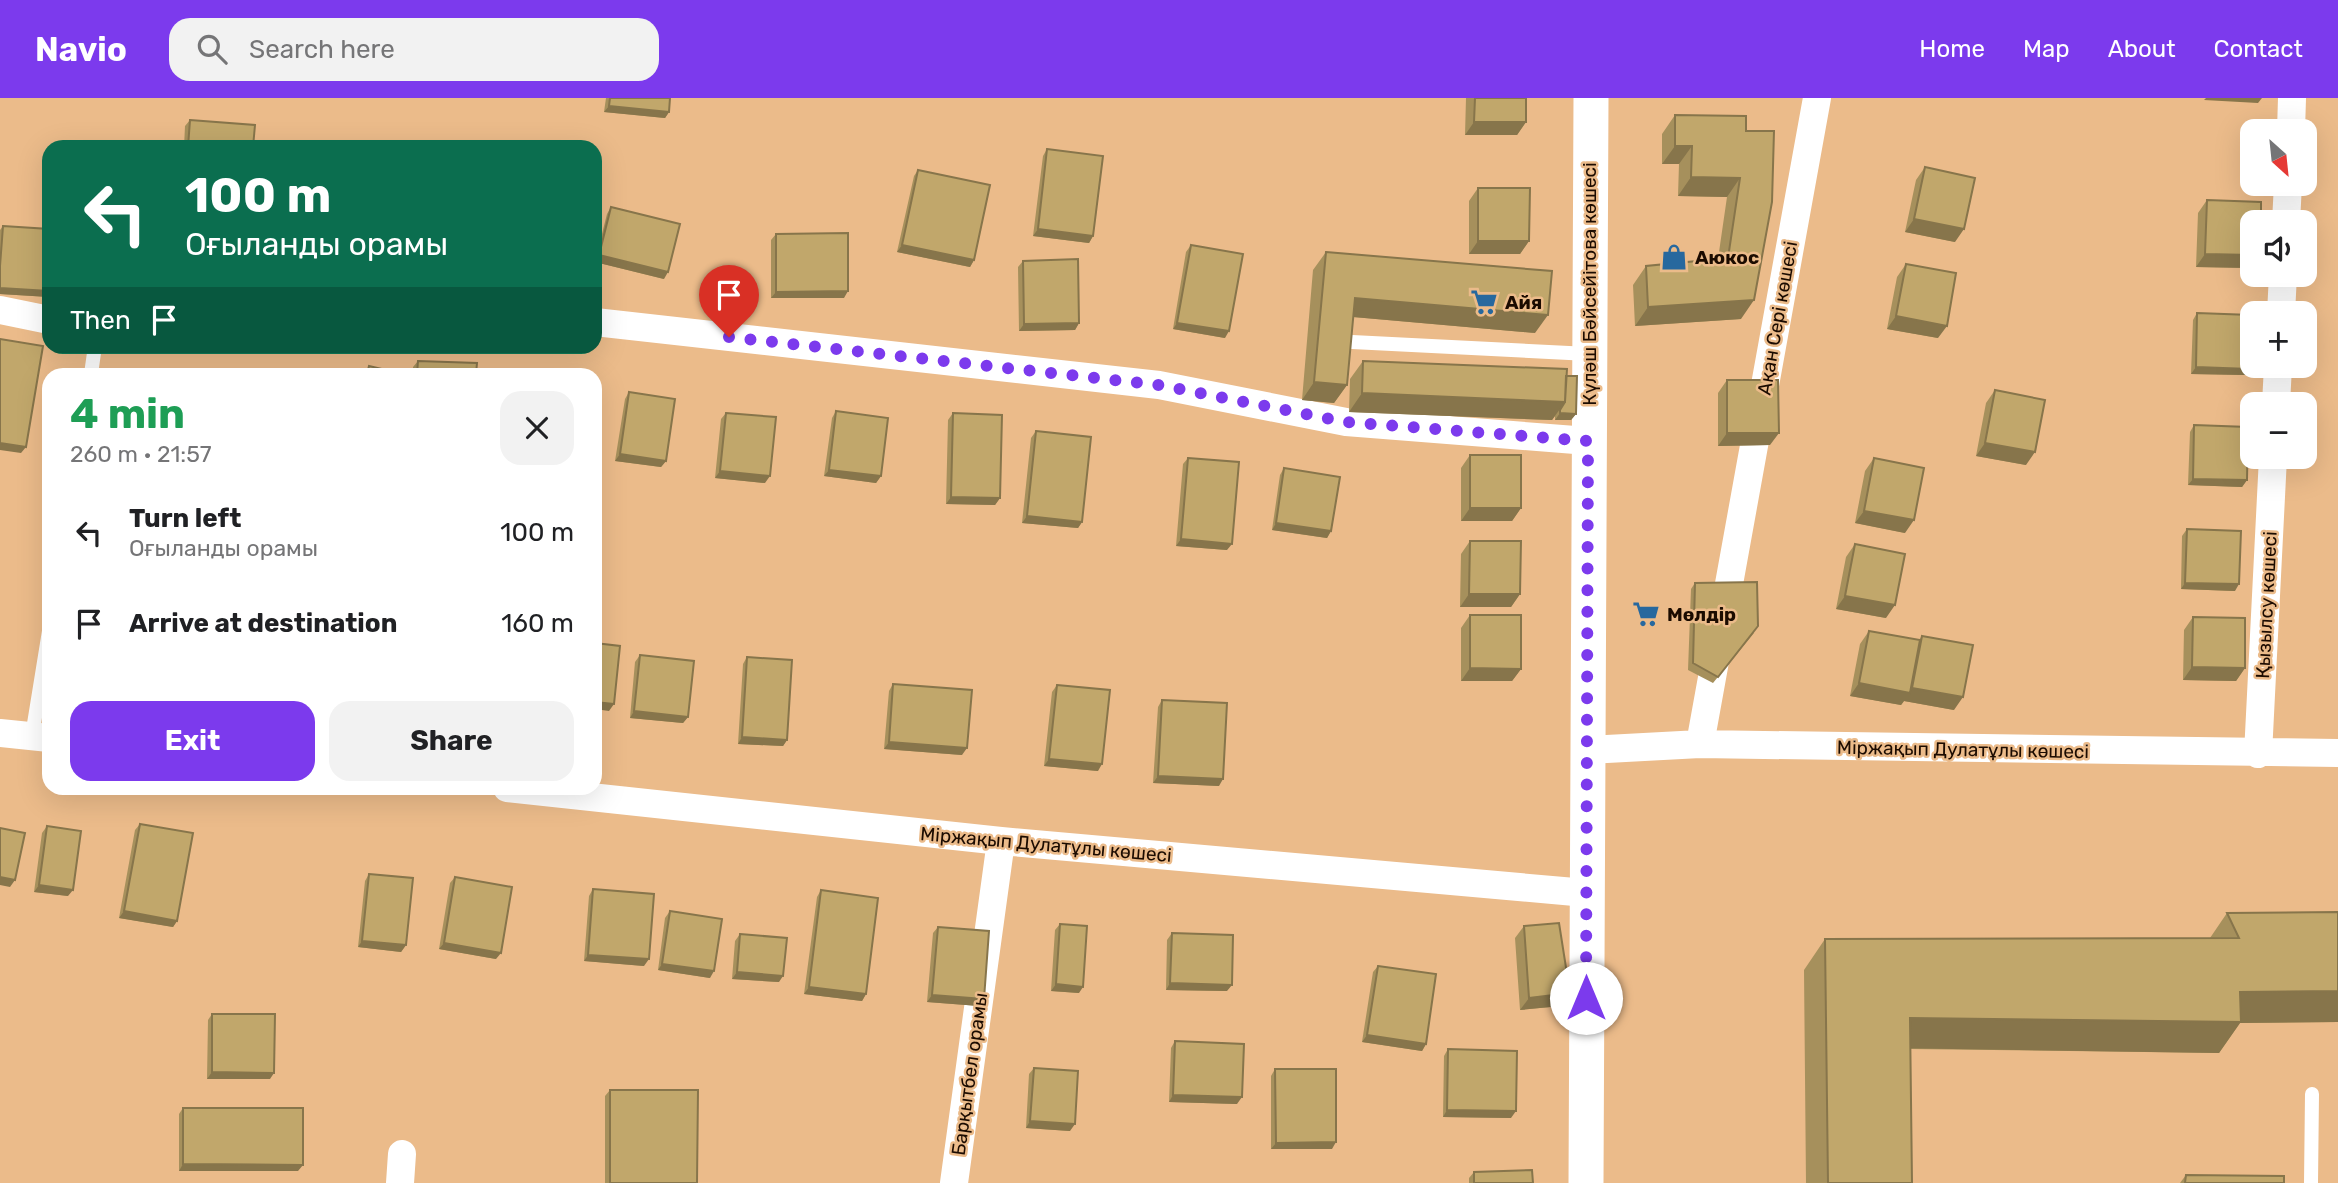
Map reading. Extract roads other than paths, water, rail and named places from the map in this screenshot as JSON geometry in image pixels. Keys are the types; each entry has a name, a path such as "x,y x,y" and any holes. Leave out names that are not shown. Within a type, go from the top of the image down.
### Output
{"street":[{"name":"Күләш Бәйсейітова көшесі","path":"1586,1183 1591,98"},
{"name":"Ақан Сері көшесі","path":"1700,744 1817,98"},
{"path":"2291,119 2292,98"},
{"path":"0,310 42,319"},
{"path":"602,323 1159,385 1346,422 1588,441"},
{"name":"Қызылсу көшесі","path":"2258,754 2272,469"},
{"path":"0,733 40,737"},
{"name":"Міржақып Дулатұлы көшесі","path":"1588,750 1700,744 2258,754 2338,753"},
{"name":"Міржақып Дулатұлы көшесі","path":"572,795 1000,841 1587,893"},
{"name":"Барқытбел орамы","path":"959,1183 1000,841"},
{"path":"400,1183 402,1154"}],"lane":[{"path":"1352,342 1589,354"},
{"path":"40,737 42,713"},
{"path":"2311,1183 2312,1094"}],"place":[{"name":"Аюкос","path":"1674,257"},
{"name":"Айя","path":"1484,302"},
{"name":"Мөлдiр","path":"1646,614"}]}
